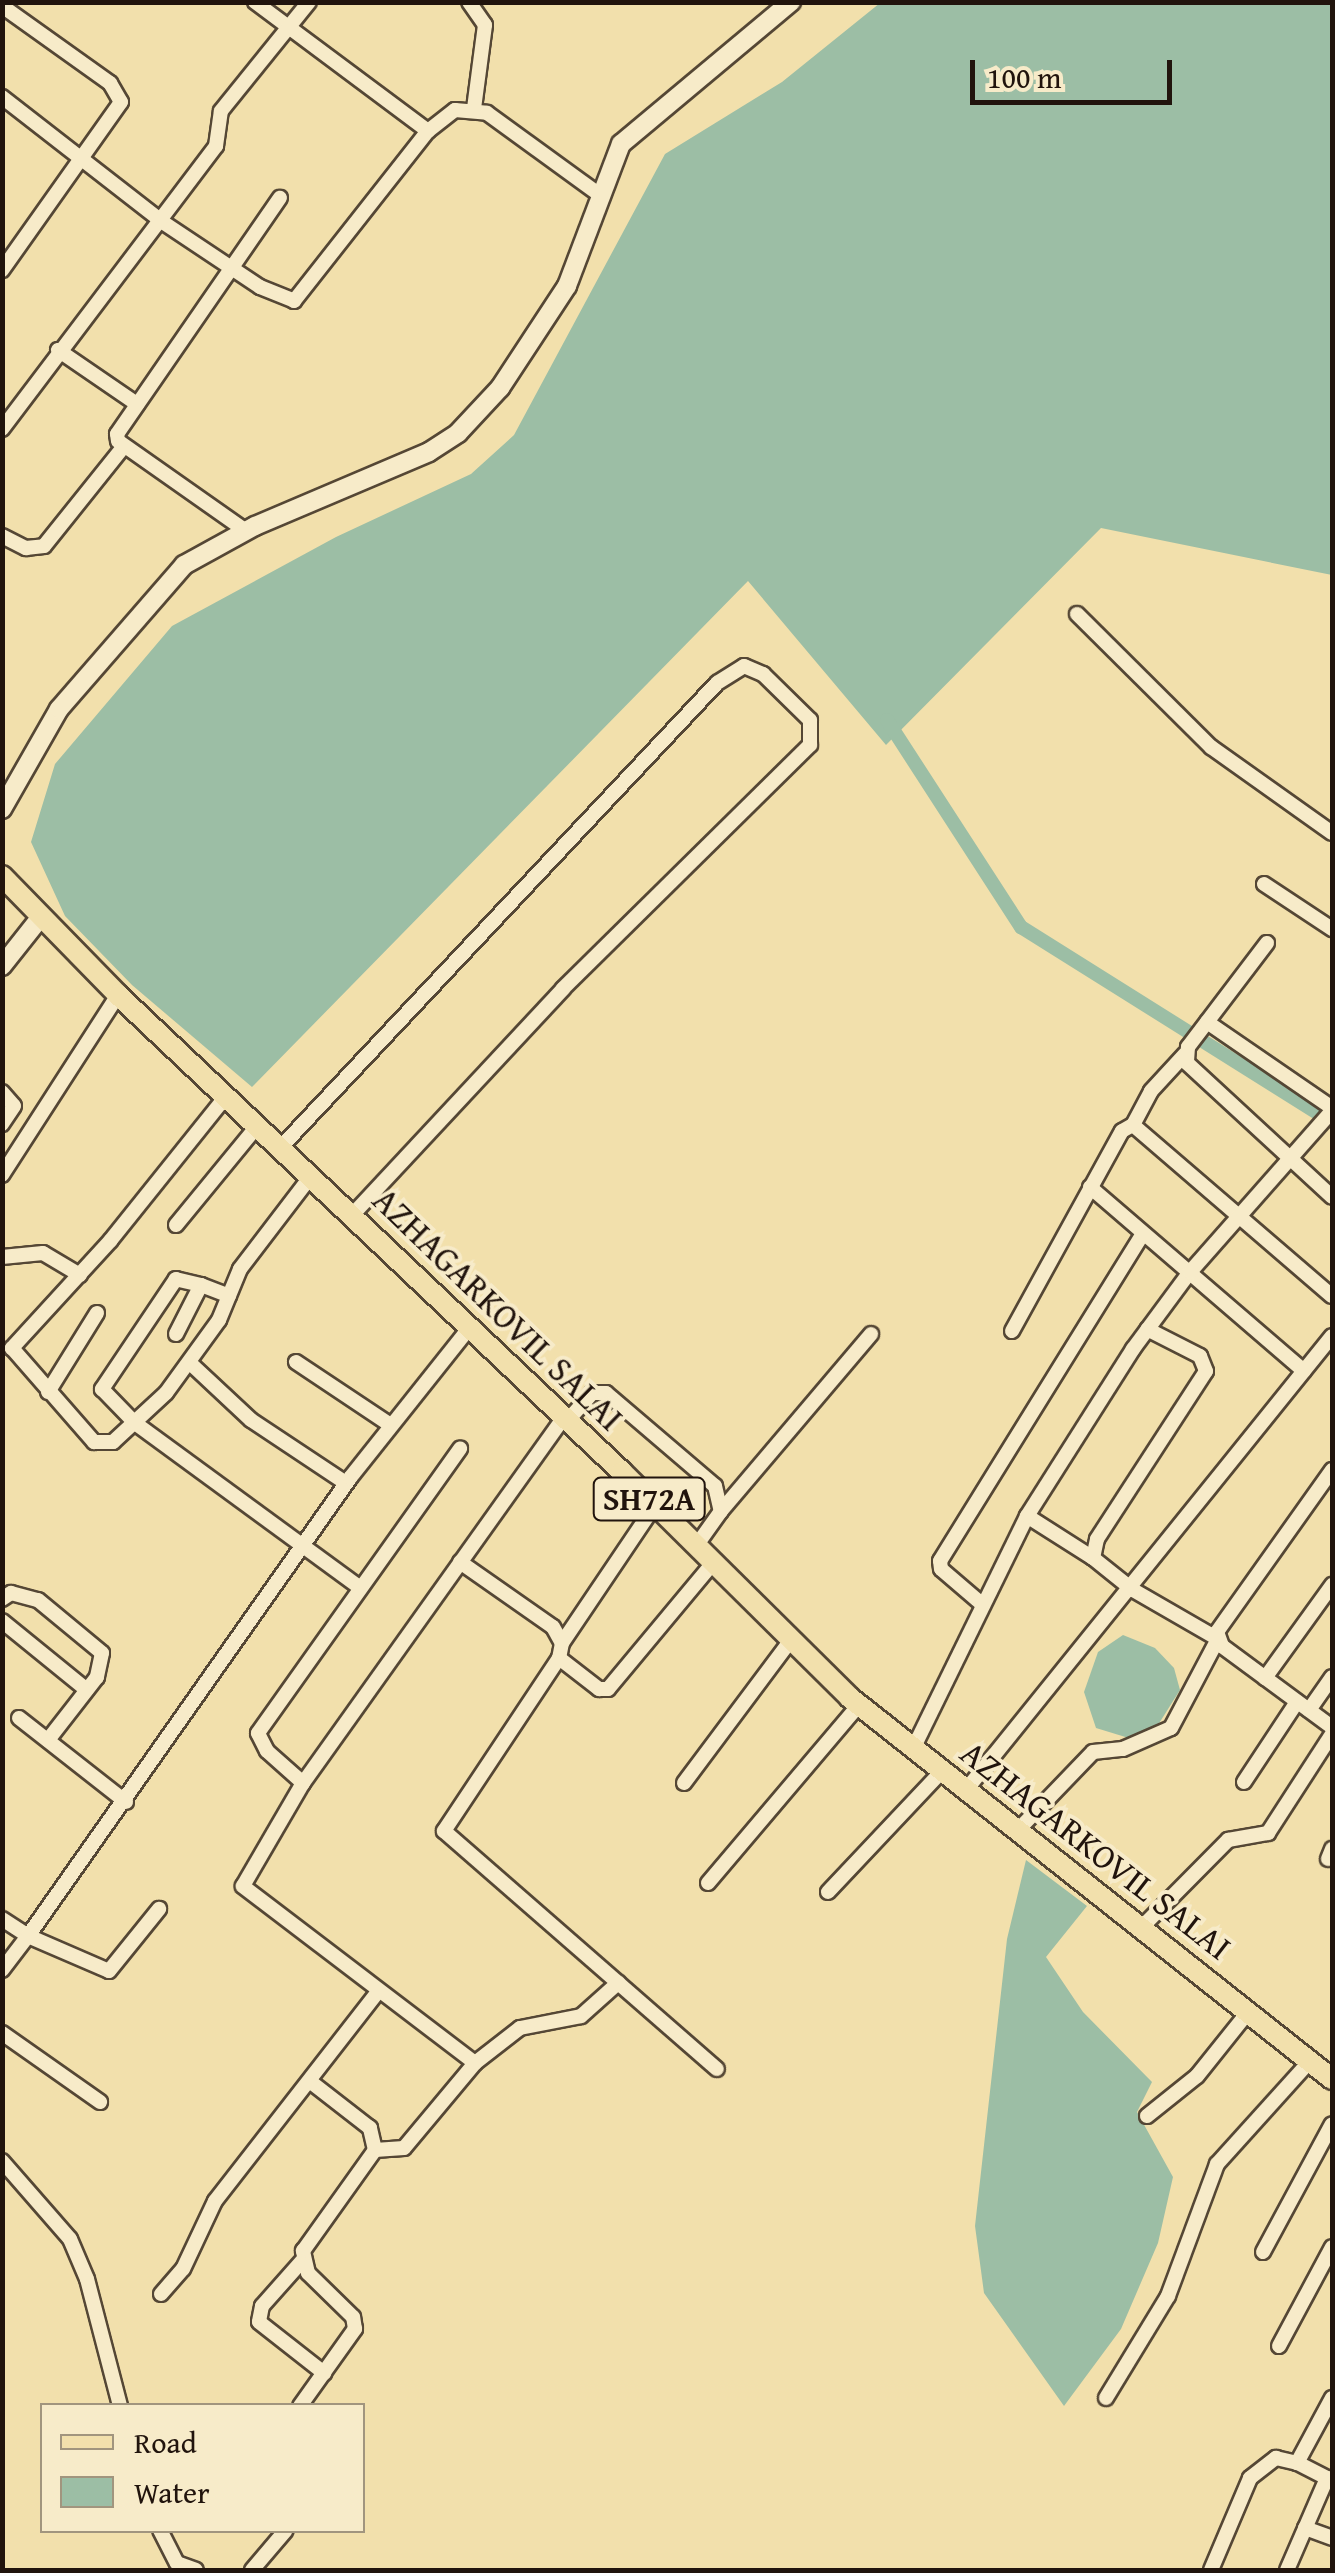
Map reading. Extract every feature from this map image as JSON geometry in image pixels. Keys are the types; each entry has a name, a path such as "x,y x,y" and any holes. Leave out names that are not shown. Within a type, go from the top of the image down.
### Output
{"main road":[{"path":"2,808 58,709 161,587 208,549 429,452 458,432 500,388 567,286 609,165 636,128 791,2"},
{"name":"AZHAGARKOVIL SALAI","path":"2,876 118,995 566,1419 859,1706 1144,1925 1332,2079"},
{"path":"2,966 40,918"}],"street":[{"path":"254,2 428,131"},
{"path":"2,430 58,350 216,146 221,111 309,2"},
{"path":"470,2 484,24 474,108"},
{"path":"2,6 119,92 120,110 2,270"},
{"path":"2,98 161,221 282,299 305,294 428,131 455,110 474,108 600,194"},
{"path":"246,531 124,446 117,434 280,198"},
{"path":"58,350 137,404"},
{"path":"2,536 26,548 44,546 124,446"},
{"path":"1077,614 1211,747 1332,833"},
{"path":"281,1147 717,684 744,666 763,674 810,720 810,745 563,989 352,1214"},
{"path":"1264,884 1332,930"},
{"path":"1012,1332 1122,1132 1134,1124 1151,1091 1187,1051 1267,943"},
{"path":"2,1175 118,995"},
{"path":"914,1749 1027,1516 1147,1329 1239,1214 1329,1115 1204,1026"},
{"path":"1187,1051 1194,1074 1332,1197"},
{"path":"2,1092 14,1106 2,1124"},
{"path":"227,1095 80,1275 12,1348 48,1392 100,1444 136,1422 190,1363 240,1269 311,1176"},
{"path":"1134,1124 1332,1296"},
{"path":"176,1225 258,1125"},
{"path":"1090,1187 1304,1371"},
{"path":"983,1604 941,1569 940,1561 1143,1234"},
{"path":"2,1257 43,1253 80,1275"},
{"path":"229,1296 176,1280 103,1384 136,1422 358,1586"},
{"path":"176,1334 201,1285"},
{"path":"48,1392 97,1313"},
{"path":"2,1970 126,1802 346,1483 389,1424 470,1327"},
{"path":"1093,1558 1097,1538 1206,1371 1200,1356 1147,1329"},
{"path":"696,1546 721,1511 871,1334"},
{"path":"966,1790 1030,1704 1133,1590 1332,1336"},
{"path":"296,1362 389,1424"},
{"path":"190,1363 251,1420 346,1483"},
{"path":"475,2064 243,1886 303,1784 460,1562 566,1419 592,1393 606,1392 715,1486 721,1511"},
{"path":"303,1784 267,1751 258,1733 358,1586 460,1449"},
{"path":"1018,1830 1093,1752 1124,1750 1171,1728 1218,1639 1221,1622 1332,1470"},
{"path":"655,1505 444,1831 717,2070"},
{"path":"1027,1516 1093,1558 1133,1590 1218,1639 1332,1730 1268,1834 1228,1840 1144,1925"},
{"path":"460,1562 553,1626 561,1650 593,1686 608,1689 713,1562"},
{"path":"1265,1678 1332,1585"},
{"path":"2,1599 19,1593 38,1600 99,1648 101,1668 48,1740"},
{"path":"2,1621 87,1690"},
{"path":"684,1782 791,1640"},
{"path":"1244,1782 1303,1706 1332,1677"},
{"path":"708,1883 859,1706"},
{"path":"19,1718 126,1802"},
{"path":"828,1892 942,1771"},
{"path":"2,1919 28,1936 110,1971 159,1909"},
{"path":"374,2150 404,2148 475,2064 520,2028 595,2009 618,1983"},
{"path":"160,2294 184,2269 215,2201 377,1992"},
{"path":"1147,2116 1197,2076 1248,2011"},
{"path":"2,2033 100,2102"},
{"path":"1106,2398 1160,2313 1217,2164 1310,2061"},
{"path":"311,2082 370,2128 374,2150 302,2261 262,2306 259,2322 324,2373"},
{"path":"1263,2252 1332,2124"},
{"path":"2,2161 70,2239 119,2403"},
{"path":"1280,2346 1332,2247"},
{"path":"302,2261 356,2322 353,2336 302,2403"},
{"path":"1297,2463 1332,2398"},
{"path":"1211,2570 1250,2478 1276,2458 1330,2479 1287,2570"},
{"path":"1305,2528 1332,2538"},
{"path":"162,2533 177,2563 196,2570"},
{"path":"252,2570 283,2533"}],"water":[{"path":"880,3 1332,3 1332,575 1101,528 886,745 748,581 252,1087 132,985 65,916 31,842 55,764 172,626 336,537 471,474 514,435 665,154 782,82"},
{"path":"1123,1635 1155,1648 1174,1668 1180,1690 1158,1725 1132,1739 1096,1728 1084,1692 1098,1652"},
{"path":"1026,1860 1087,1906 1046,1957 1083,2012 1152,2082 1137,2112 1173,2177 1158,2243 1121,2329 1064,2406 984,2293 975,2226 1007,1939"}],"waterway":[{"path":"887,720 1021,927 1332,1122"}]}
